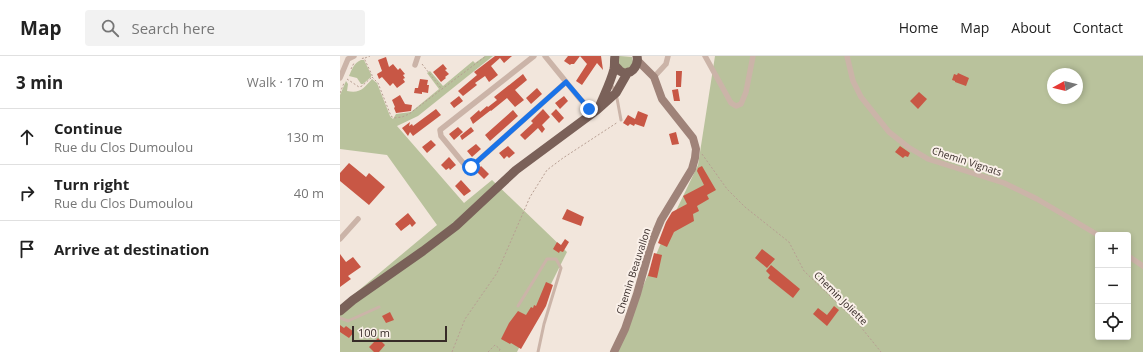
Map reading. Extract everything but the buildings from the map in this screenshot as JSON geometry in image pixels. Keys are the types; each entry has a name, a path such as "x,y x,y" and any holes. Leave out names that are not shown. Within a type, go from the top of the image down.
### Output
{"main road":[{"path":"614,59 620,71 631,71"},
{"path":"596,111 610,82 614,59"},
{"path":"340,311 456,226 516,170 596,111 616,93 636,66 637,59"}],"street":[{"path":"342,77 348,57 354,56"},
{"path":"534,56 440,130 441,136 464,164 471,167 566,82"},
{"path":"545,56 580,99 596,111"},
{"path":"652,75 666,64 668,56"},
{"path":"705,56 731,103 736,106 741,104 746,92 753,56"},
{"name":"Chemin Vignats","path":"847,56 854,82 861,97 889,132 908,148 928,159 1004,182 1036,198 1095,233"},
{"path":"637,59 652,75 662,99 693,138 696,149"},
{"path":"631,71 642,71 652,75"},
{"name":"Chemin Beauvallon","path":"614,352 625,329 637,294 651,244 661,220 692,169 696,149"},
{"path":"340,239 358,219"},
{"path":"1131,258 1143,266"}],"lane":[{"path":"610,82 616,93 621,120"},
{"path":"518,306 547,259 556,260 561,268 544,324 538,352"},
{"path":"340,318 348,321 379,307"}],"path":[{"path":"340,93 342,77 358,59 370,56"},
{"path":"364,58 372,77 378,83 391,116 394,118 409,114 486,56"},
{"path":"417,60 442,88"},
{"path":"342,77 359,87 372,77"},
{"path":"452,352 465,319 497,273 530,197 548,170 563,158 621,120"},
{"name":"Chemin Joliette","path":"696,149 700,152 727,189 745,207 789,242 804,271 856,321 881,352"},
{"path":"488,352 495,345 500,349 499,352"}],"green space":[{"path":"485,56 493,56 418,116 397,126 464,203 492,180 567,252 517,352 340,352 340,306 437,225 387,155 340,149 340,95 346,81 348,84 347,91 351,92 361,90 372,79 377,83 390,116 393,119 396,114 411,112 439,89 427,73 430,71 443,86 473,61 475,63"},
{"path":"620,56 632,57 633,63 630,68 624,69 619,65 618,59"},
{"path":"715,56 1143,56 1143,352 616,352 663,238 698,165"},
{"path":"361,60 364,60 371,74 371,77 363,84 361,84 357,78 349,76 355,65"}],"route":[{"path":"471,167 566,82 589,109"}]}
